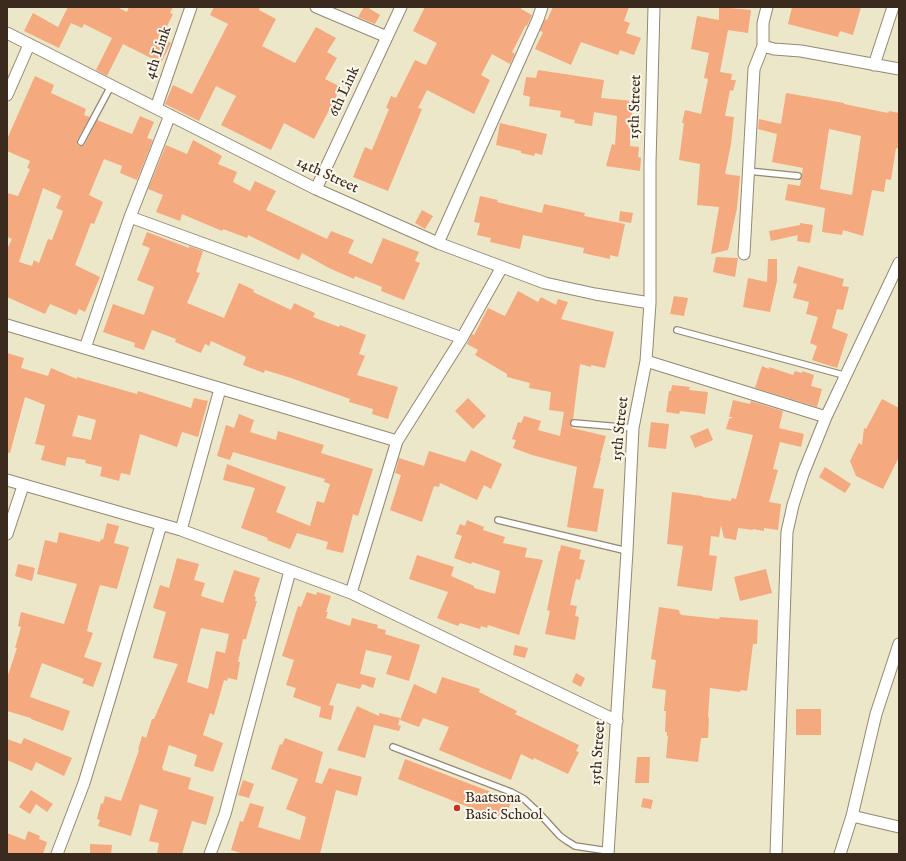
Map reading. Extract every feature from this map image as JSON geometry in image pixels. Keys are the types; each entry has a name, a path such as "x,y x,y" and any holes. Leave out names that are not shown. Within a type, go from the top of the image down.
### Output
{"street":[{"name":"4th Link","path":"156,108 191,7"},
{"path":"316,7 387,37"},
{"name":"6th Link","path":"316,189 401,7"},
{"path":"438,243 542,7"},
{"name":"15th Street","path":"608,853 627,551 633,428 646,361 650,304 650,163 654,7"},
{"path":"744,254 754,68 763,46 763,23 767,7"},
{"path":"874,64 893,7"},
{"name":"14th Street","path":"7,33 316,189 438,243 545,283 650,304"},
{"path":"7,95 29,45"},
{"path":"763,46 774,49 801,51 899,69"},
{"path":"85,348 130,216 170,115"},
{"path":"130,216 462,338"},
{"path":"351,593 397,440 462,338 502,267"},
{"path":"776,854 787,532 802,474 826,416 847,376 897,270"},
{"path":"7,325 397,440"},
{"path":"646,361 826,416"},
{"path":"181,530 220,389"},
{"path":"7,480 23,486 181,530 351,593 617,721"},
{"path":"7,534 23,486"},
{"path":"57,854 86,776 161,525"},
{"path":"210,854 225,814 290,571"},
{"path":"840,854 852,816 876,714 899,644"},
{"path":"852,816 899,827"}],"lane":[{"path":"81,142 111,86"},
{"path":"748,171 798,176"},
{"path":"677,330 847,376"},
{"path":"574,423 633,428"},
{"path":"498,520 627,551"},
{"path":"393,747 511,792 524,799 560,836 574,846 608,853"}],"building":[{"path":"68,7 117,7 127,12 129,7 173,7 170,13 173,14 161,38 171,43 161,63 123,44 107,76 96,70 112,38 84,24 82,28 71,23 59,48 24,31 33,13 58,27"},
{"path":"214,7 260,7 259,10 276,19 262,46 295,63 316,27 336,38 327,52 337,58 325,79 341,87 314,139 284,123 271,150 221,125 236,96 216,86 199,121 165,104 173,85 192,94 228,24 210,15"},
{"path":"364,7 367,7 380,15 375,24 358,17"},
{"path":"425,7 521,7 521,9 532,15 512,52 515,54 510,64 492,54 481,75 490,80 474,114 427,90 418,108 422,109 388,191 353,177 365,147 372,150 389,109 386,108 391,96 396,98 415,60 426,65 437,43 413,31"},
{"path":"553,7 629,7 624,21 630,23 626,33 641,38 634,55 620,50 618,55 581,42 571,65 535,49 543,32 540,31 545,19 547,20"},
{"path":"719,7 751,10 748,33 728,30 720,72 732,74 731,80 736,80 733,91 730,90 725,116 734,117 731,144 725,174 740,176 737,208 728,250 711,254 719,207 697,205 700,164 679,160 684,123 682,123 685,110 701,114 708,79 704,78 709,53 691,49 697,16 719,20"},
{"path":"792,7 861,7 853,35 840,31 838,37 788,24"},
{"path":"538,70 604,80 601,98 633,101 630,146 639,147 638,157 641,158 640,171 606,166 612,144 615,145 617,116 594,112 592,126 574,123 575,120 560,117 561,111 529,106 530,97 523,95 526,77 536,78"},
{"path":"35,76 54,85 51,93 86,109 84,115 90,117 77,140 77,144 79,146 83,146 85,144 97,120 132,134 140,116 154,122 147,138 153,140 137,180 120,173 122,166 104,159 89,195 103,202 94,224 91,223 75,265 100,277 85,312 79,309 76,315 50,304 45,314 7,297 7,249 12,239 7,237 7,193 18,196 30,169 27,168 30,161 7,151 7,139","holes":["43,188 61,196 56,208 63,211 52,240 48,239 39,263 34,260 32,266 19,262"]},
{"path":"786,93 844,103 888,113 889,111 899,113 899,149 896,148 891,180 886,179 884,192 872,190 863,236 843,230 842,235 822,232 825,208 785,200 788,184 800,186 803,168 772,162 777,134 758,129 759,119 781,124","holes":["829,129 861,136 852,195 820,189"]},
{"path":"500,123 547,134 542,155 535,153 534,156 496,145"},
{"path":"193,140 222,156 218,164 237,172 233,182 250,191 255,181 276,191 266,210 327,239 331,231 354,240 348,253 372,264 383,238 419,252 415,261 420,263 404,300 381,291 382,287 355,276 354,279 329,268 302,253 299,260 248,235 247,238 223,229 222,231 182,214 180,221 156,212 163,195 148,189 166,145 187,154"},
{"path":"480,196 498,200 497,202 542,213 544,204 585,213 584,216 625,224 618,257 610,255 610,259 583,253 584,248 523,235 520,249 490,242 491,238 477,235 480,223 474,222"},
{"path":"422,210 433,216 425,229 415,223"},
{"path":"620,211 633,213 631,223 619,221"},
{"path":"800,223 813,225 810,243 797,241 798,235 771,241 769,231 800,225"},
{"path":"147,232 189,248 189,246 203,251 196,272 200,273 187,303 224,318 239,283 254,290 253,292 291,310 294,303 315,313 313,317 366,335 359,354 365,356 357,375 398,387 388,419 372,414 373,409 349,402 350,399 291,378 265,370 264,373 243,365 246,357 211,341 209,346 205,344 201,353 175,342 176,339 152,330 144,350 134,347 135,343 103,332 113,304 144,315 154,287 137,280 150,248 142,245"},
{"path":"716,257 738,258 735,277 713,272"},
{"path":"768,259 777,259 777,281 770,312 743,307 748,278 767,282"},
{"path":"798,266 844,279 842,286 849,287 843,310 837,309 832,328 848,334 837,368 812,360 817,346 810,343 818,317 806,314 809,302 793,298 797,284 793,283"},
{"path":"518,291 538,302 541,297 556,305 558,299 568,302 561,319 614,332 605,368 591,365 591,367 580,364 573,419 570,423 572,428 606,436 593,488 604,489 597,532 567,527 577,467 532,455 513,448 516,440 512,439 518,422 521,423 524,416 541,421 538,430 560,436 564,412 549,410 551,392 529,388 530,383 507,377 507,374 475,355 478,350 467,344 472,334 474,335 488,308 505,316"},
{"path":"674,296 688,298 684,316 670,314"},
{"path":"7,353 24,358 21,368 48,376 51,368 77,379 77,377 137,394 138,391 191,408 194,398 208,401 198,437 182,432 177,447 140,434 130,475 121,473 119,481 100,476 102,467 85,463 86,460 67,457 65,466 41,460 45,446 35,444 45,405 25,397 10,453 7,453","holes":["78,415 96,420 91,440 72,436"]},
{"path":"762,366 793,375 795,371 802,373 802,371 814,375 811,386 822,389 817,407 755,388"},
{"path":"672,385 690,387 689,390 708,392 705,414 680,411 679,414 666,412 669,391 671,391"},
{"path":"468,398 486,416 473,429 455,411"},
{"path":"882,399 899,408 899,457 883,489 856,476 850,461 859,443 862,445 864,428 866,429"},
{"path":"733,400 750,404 751,401 783,411 779,428 804,434 801,447 780,442 773,469 778,470 769,502 781,504 778,530 764,528 764,531 738,528 736,540 724,538 721,525 719,537 711,536 709,555 717,556 712,591 677,586 683,546 667,544 672,492 731,501 732,498 736,499 753,435 726,429 729,419 733,417 729,417"},
{"path":"239,414 254,420 250,432 276,440 278,431 324,445 321,453 373,469 358,516 353,514 343,553 326,549 328,542 297,533 290,549 267,540 268,538 241,528 255,488 223,480 227,464 286,487 276,512 310,526 317,501 324,503 330,484 324,482 325,479 233,452 230,460 217,456 226,425 234,428"},
{"path":"651,422 669,424 666,449 648,447"},
{"path":"708,428 713,440 695,448 690,436"},
{"path":"471,450 502,464 491,489 484,485 477,500 440,483 439,487 434,486 422,522 390,510 401,475 395,473 399,458 424,466 429,451 465,462"},
{"path":"825,467 851,484 845,493 819,477"},
{"path":"467,520 484,527 483,530 505,537 503,543 527,548 525,557 543,560 519,635 488,625 487,628 481,626 480,629 460,623 458,626 437,618 448,592 409,579 417,555 454,567 451,576 474,586 474,588 495,594 500,571 454,558 462,536 456,534 460,524 465,526"},
{"path":"107,523 119,526 114,543 129,547 117,589 100,585 91,615 87,631 93,633 84,657 102,663 93,687 82,683 84,679 42,663 30,697 70,711 63,731 31,718 7,711 7,678 17,648 15,648 21,627 18,626 21,612 64,624 77,584 37,574 45,540 57,543 59,532 100,542 101,539 103,540"},
{"path":"561,545 581,550 579,559 585,560 580,580 576,579 570,605 577,606 575,616 579,617 575,640 545,634 550,611 547,610"},
{"path":"177,558 199,564 194,580 205,583 201,596 223,603 234,570 260,578 254,596 256,597 255,601 257,601 246,639 243,639 238,662 240,662 237,680 228,678 227,681 224,680 214,715 210,713 203,735 223,743 213,772 194,766 197,755 169,745 162,768 163,770 191,778 188,789 214,797 206,825 192,821 182,854 157,854 159,843 149,841 158,810 140,804 131,836 98,826 100,820 97,819 101,803 103,804 105,796 121,801 139,750 142,736 146,738 152,719 154,719 178,664 153,658 166,612 153,608 160,585 169,588","holes":["201,628 229,634 225,653 216,651 208,689 187,682"]},
{"path":"18,564 35,568 32,581 15,576"},
{"path":"766,569 772,593 740,601 734,577"},
{"path":"307,592 316,595 317,592 331,596 326,612 328,612 326,618 350,626 352,618 378,625 377,628 386,630 385,634 420,645 409,681 386,674 392,656 366,650 360,674 376,678 373,688 362,684 360,689 337,683 329,705 334,706 331,720 319,717 321,707 293,697 296,688 286,685 294,660 282,656 298,606 301,607"},
{"path":"659,607 679,610 680,614 682,615 719,619 720,617 758,620 757,644 753,644 747,691 741,690 740,692 710,688 708,738 701,738 698,762 666,758 668,736 667,732 665,732 666,711 664,711 666,690 652,688 656,660 651,659"},
{"path":"515,645 528,648 525,658 513,655"},
{"path":"576,673 585,678 581,687 572,682"},
{"path":"442,677 480,689 479,692 517,711 515,714 579,745 576,751 579,752 568,774 534,758 533,760 521,754 511,780 439,750 449,727 423,718 419,727 400,720 414,684 436,694"},
{"path":"357,706 379,716 379,713 400,718 398,725 401,726 399,731 374,725 365,758 337,750"},
{"path":"796,709 821,709 821,735 796,735"},
{"path":"24,738 72,758 64,776 36,762 32,771 7,760 7,739 21,744"},
{"path":"285,738 323,752 315,782 322,784 329,768 362,777 357,796 336,790 320,854 244,854 231,850 240,821 243,822 250,803 264,807 258,827 300,840 306,817 286,809 298,779 271,769 280,744 282,745"},
{"path":"637,757 650,757 649,783 635,783"},
{"path":"405,759 512,800 504,821 398,779"},
{"path":"243,780 254,784 249,798 238,795"},
{"path":"31,790 53,804 47,812 36,804 30,814 19,807"},
{"path":"643,798 653,800 651,809 641,807"},
{"path":"28,831 40,836 39,839 47,842 43,854 7,854 7,833 25,840"},
{"path":"90,844 112,845 111,854 90,854"}],"place":[{"name":"Baatsona Basic School","path":"457,808"}]}
